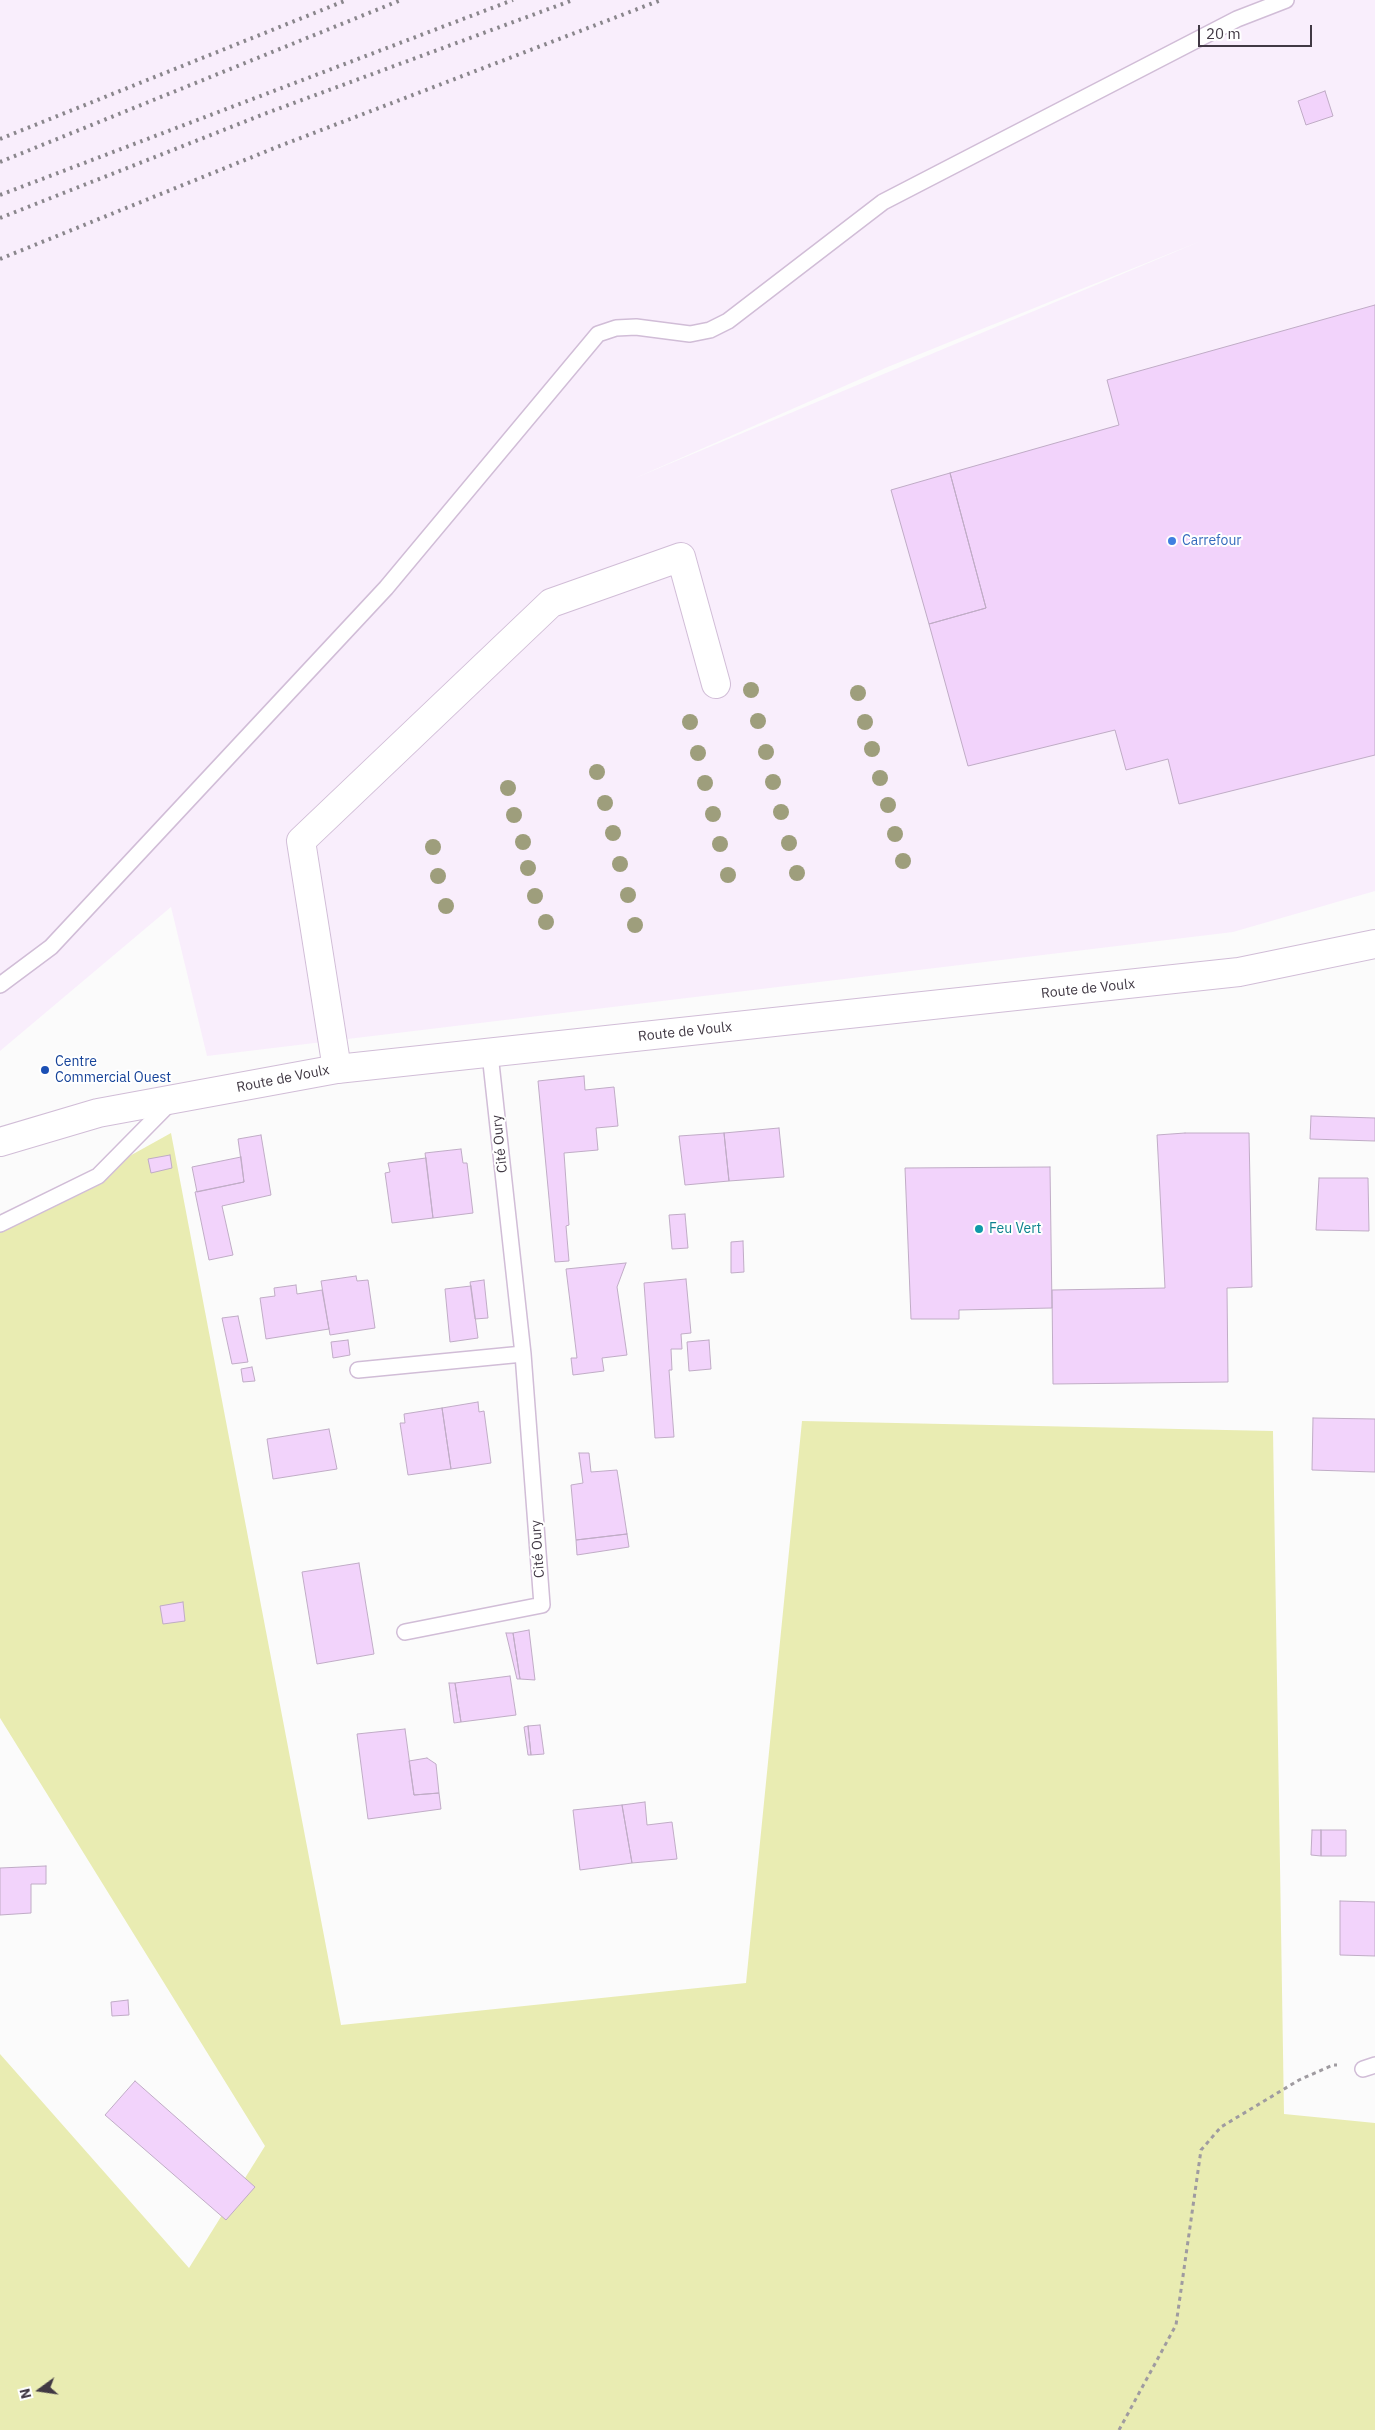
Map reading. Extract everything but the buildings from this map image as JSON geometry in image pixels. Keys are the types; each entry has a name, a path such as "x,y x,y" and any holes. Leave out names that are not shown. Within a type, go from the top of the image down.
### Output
{"main road":[{"path":"337,1069 301,841 551,603 681,557 716,684"},
{"name":"Route de Voulx","path":"0,1142 98,1113 337,1069 1229,973 1375,944"}],"lane":[{"path":"0,985 50,947 386,588 598,334 616,328 636,327 690,334 710,330 728,321 883,202 1237,19 1286,0"},
{"name":"Cité Oury","path":"405,1632 542,1605 523,1354 490,1054"},
{"path":"0,1224 98,1176 174,1099"},
{"path":"358,1370 523,1354"}],"path":[{"path":"1119,2430 1176,2325 1201,2150 1221,2128 1299,2080 1333,2065 1369,2067"}],"shaded area":[{"path":"0,0 1375,0 1375,891 1233,932 207,1056 171,907 0,1051","holes":["1201,241 633,479 890,366"]}],"green space":[{"path":"171,1133 341,2025 746,1983 802,1421 1273,1431 1284,2114 1375,2123 1375,2430 0,2430 0,2054 189,2268 265,2146 0,1718 0,1228"}],"railway":[{"path":"0,139 347,0"},
{"path":"0,162 401,0"},
{"path":"0,195 513,0"},
{"path":"0,218 264,114 573,0"},
{"path":"0,259 277,147 661,0"}],"place":[{"name":"Carrefour","path":"1172,541"},
{"name":"Centre Commercial Ouest","path":"45,1070"},
{"name":"Feu Vert","path":"979,1229"}]}
